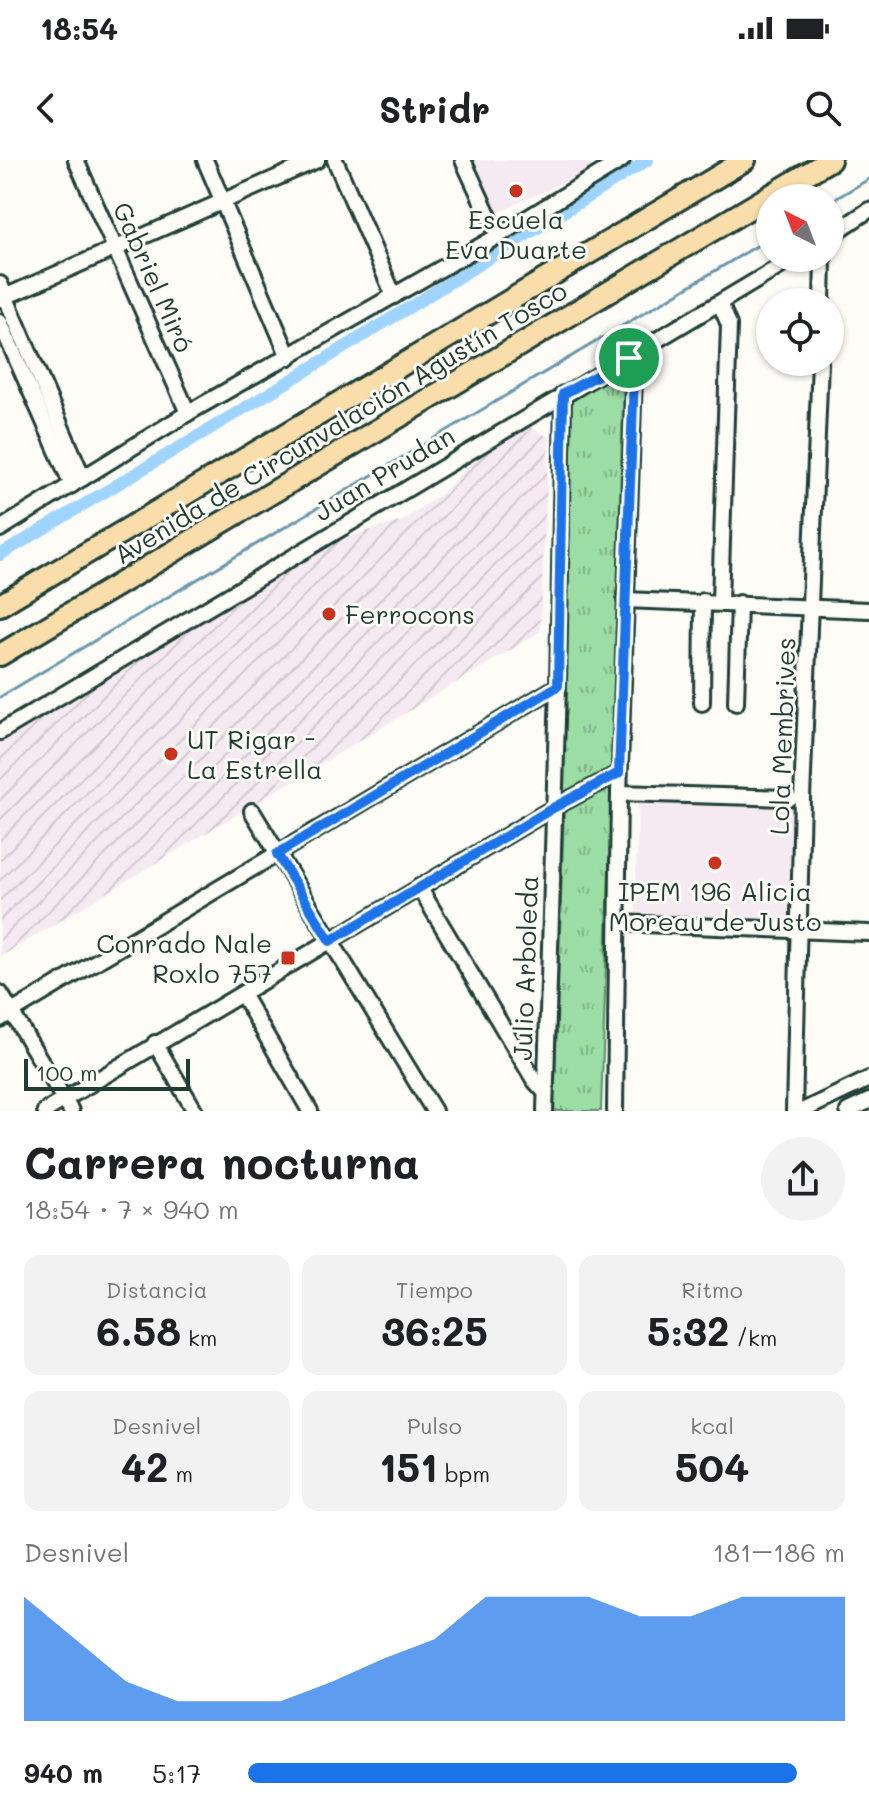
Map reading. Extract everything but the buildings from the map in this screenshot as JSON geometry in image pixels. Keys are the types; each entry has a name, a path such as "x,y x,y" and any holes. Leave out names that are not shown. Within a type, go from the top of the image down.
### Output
{"highway":[{"name":"Avenida de Circunvalación Agustín Tosco","path":"0,605 745,160"},
{"name":"Avenida de Circunvalación Agustín Tosco","path":"0,655 830,160"}],"street":[{"name":"Gabriel Miró","path":"76,160 188,413"},
{"path":"205,160 289,357"},
{"path":"77,482 2,293 116,250 317,160"},
{"path":"335,160 394,296"},
{"path":"463,160 498,236"},
{"path":"0,529 188,413 498,236 596,167 622,160"},
{"path":"844,227 869,210"},
{"name":"Juan Prudan","path":"0,732 771,272"},
{"path":"720,303 729,325 720,602"},
{"path":"0,322 77,482"},
{"path":"615,1111 619,773 634,377 629,358"},
{"name":"Lola Membrives","path":"794,1111 819,376"},
{"name":"Julio Arboleda","path":"545,1111 563,394"},
{"path":"625,600 869,610"},
{"path":"702,703 703,601"},
{"path":"736,703 739,603"},
{"path":"6,1015 558,686"},
{"path":"45,1111 67,1105 155,1043 553,808 619,773"},
{"path":"619,793 789,798"},
{"path":"252,811 434,1111"},
{"path":"419,887 534,1080 545,1092"},
{"path":"618,923 869,933"},
{"path":"0,993 6,1015 67,1105"},
{"path":"242,994 310,1111"},
{"path":"155,1043 195,1111"},
{"path":"802,1111 869,1079"},
{"path":"848,1111 869,1101"}],"shaded area":[{"name":"Escuela Eva Duarte","path":"472,160 588,160 593,169 497,213"},
{"path":"525,425 549,437 540,632 0,957 0,739 159,642 337,540 402,521 442,493 490,443"},
{"name":"IPEM 196 Alicia Moreau de Justo","path":"638,804 796,806 793,928 635,919"}],"green space":[{"path":"624,369 612,768 564,793 572,401"},
{"path":"612,784 601,1111 554,1111 564,809"}],"waterway":[{"path":"0,555 648,160"},
{"path":"844,194 869,179"},
{"path":"0,697 756,246"}],"place":[{"name":"Escuela Eva Duarte","path":"516,191"},
{"name":"Ferrocons","path":"329,614"},
{"name":"UT Rigar - La Estrella","path":"171,754"},
{"name":"IPEM 196 Alicia Moreau de Justo","path":"715,863"},
{"name":"Conrado Nale Roxlo 757","path":"288,958"}],"route":[{"path":"629,358 634,377 619,773 553,808 330,941 277,854 558,686 563,394 629,358"}]}
